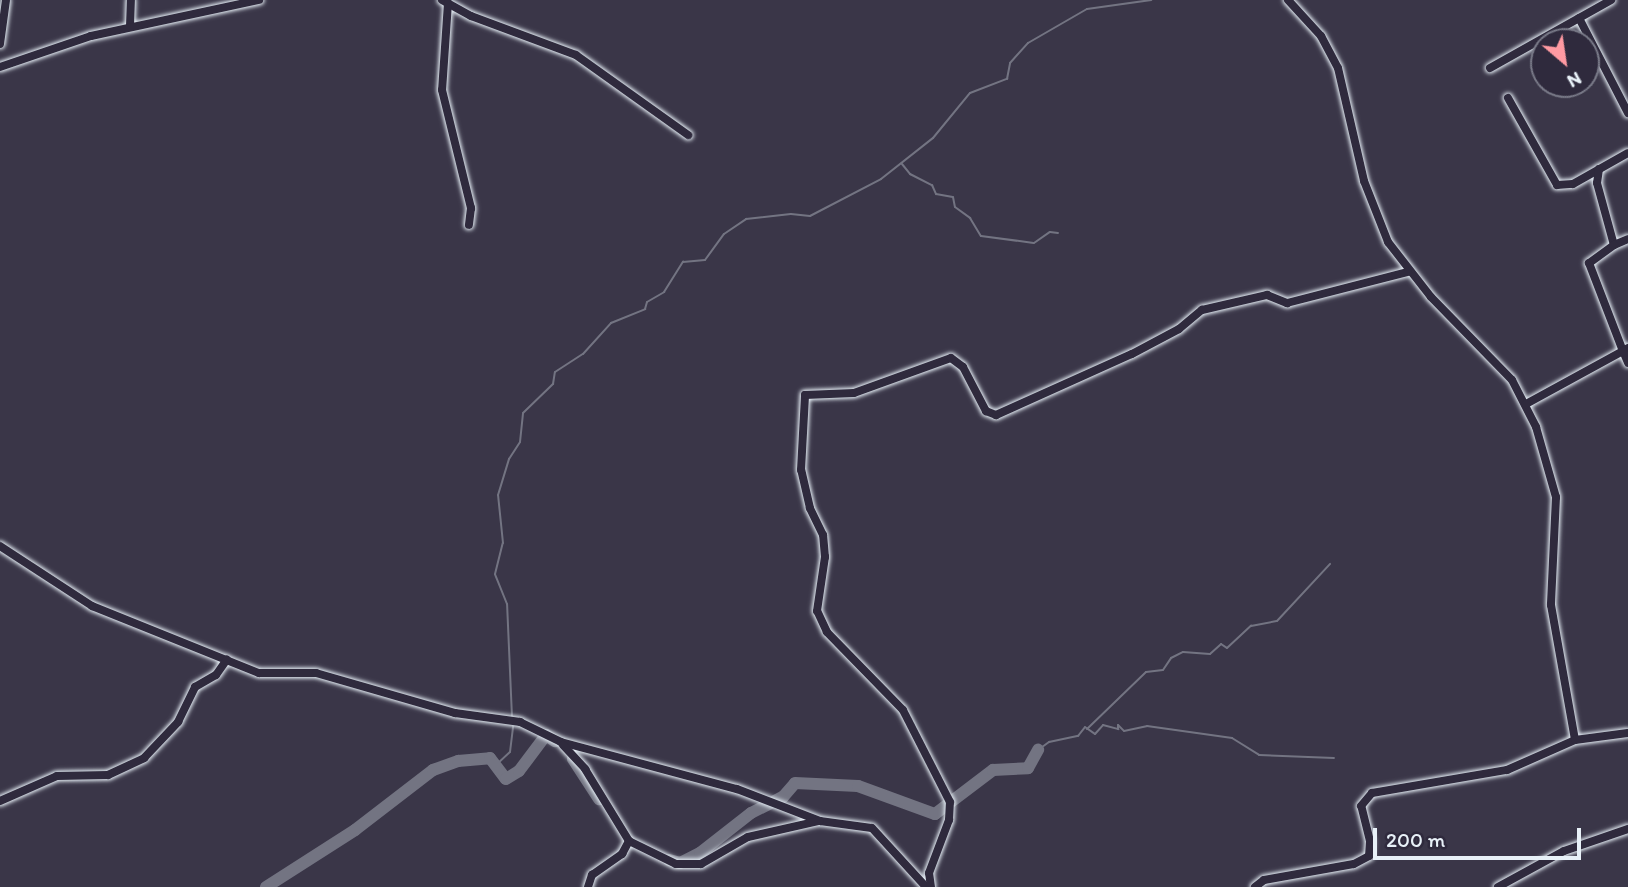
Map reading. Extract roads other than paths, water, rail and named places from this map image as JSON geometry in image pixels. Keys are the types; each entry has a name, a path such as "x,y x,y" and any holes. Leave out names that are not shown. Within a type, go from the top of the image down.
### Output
{"street":[{"path":"0,44 6,0"},
{"path":"130,26 131,0"},
{"path":"0,67 57,45 130,26 259,0"},
{"path":"1288,0 1332,53 1373,210 1408,272 1500,365 1526,404 1549,463 1556,497 1551,605 1575,740"},
{"path":"1490,68 1611,0"},
{"path":"469,225 471,208 442,90 446,2 576,55 688,135"},
{"path":"1579,18 1628,113"},
{"path":"1508,98 1558,186 1573,184 1628,153"},
{"path":"1599,169 1597,183 1614,245"},
{"path":"1628,239 1614,245 1589,263 1625,349 1628,363"},
{"path":"928,887 929,873 949,820 950,802 903,710 827,632 817,611 825,557 823,535 810,508 801,470 805,395 854,393 951,358 963,367 986,411 996,415 1132,354 1179,329 1202,310 1267,295 1287,303 1408,272"},
{"path":"1526,404 1625,349"},
{"path":"0,546 92,606 259,673 316,673 429,707 520,722 561,742 766,800 820,821 872,828 928,887"},
{"path":"0,801 57,776 108,775 144,758 178,722 195,687 216,675 227,659"},
{"path":"1255,887 1264,880 1363,862 1372,849 1361,806 1372,793 1507,769 1575,740 1628,733"},
{"path":"561,742 585,769 629,841 657,858 690,865 713,859 748,837 820,821"},
{"path":"1498,887 1564,850 1628,829"},
{"path":"588,887 592,875 622,854 629,841"}],"waterway":[{"path":"512,717 507,604 495,574 503,543 498,495 509,459 520,442 523,413 553,384 555,372 583,354 611,323 645,309 647,302 664,292 683,262 705,260 724,234 746,219 791,214 810,216 881,179 933,138 970,93 1007,79 1010,63 1028,43 1087,9 1151,0"},
{"path":"902,164 910,174 932,185 936,194 953,197 955,207 970,218 981,236 1034,243 1050,232 1058,233"},
{"path":"1087,729 1146,672 1163,670 1171,658 1183,652 1210,654 1221,644 1227,648 1251,626 1277,621 1330,564"},
{"path":"1038,750 1049,742 1078,736 1085,727 1095,734 1103,725 1118,729 1118,725 1124,731 1147,726 1232,738 1259,755 1334,758"},
{"path":"496,765 510,752 513,726"},
{"path":"266,887 355,830 433,770 458,761 490,758 506,779 519,771 546,735 555,741"},
{"path":"669,860 680,863 700,853 751,813 783,797 795,783 858,786 935,814 993,770 1028,768 1038,750"},
{"path":"573,759 599,799"}]}
